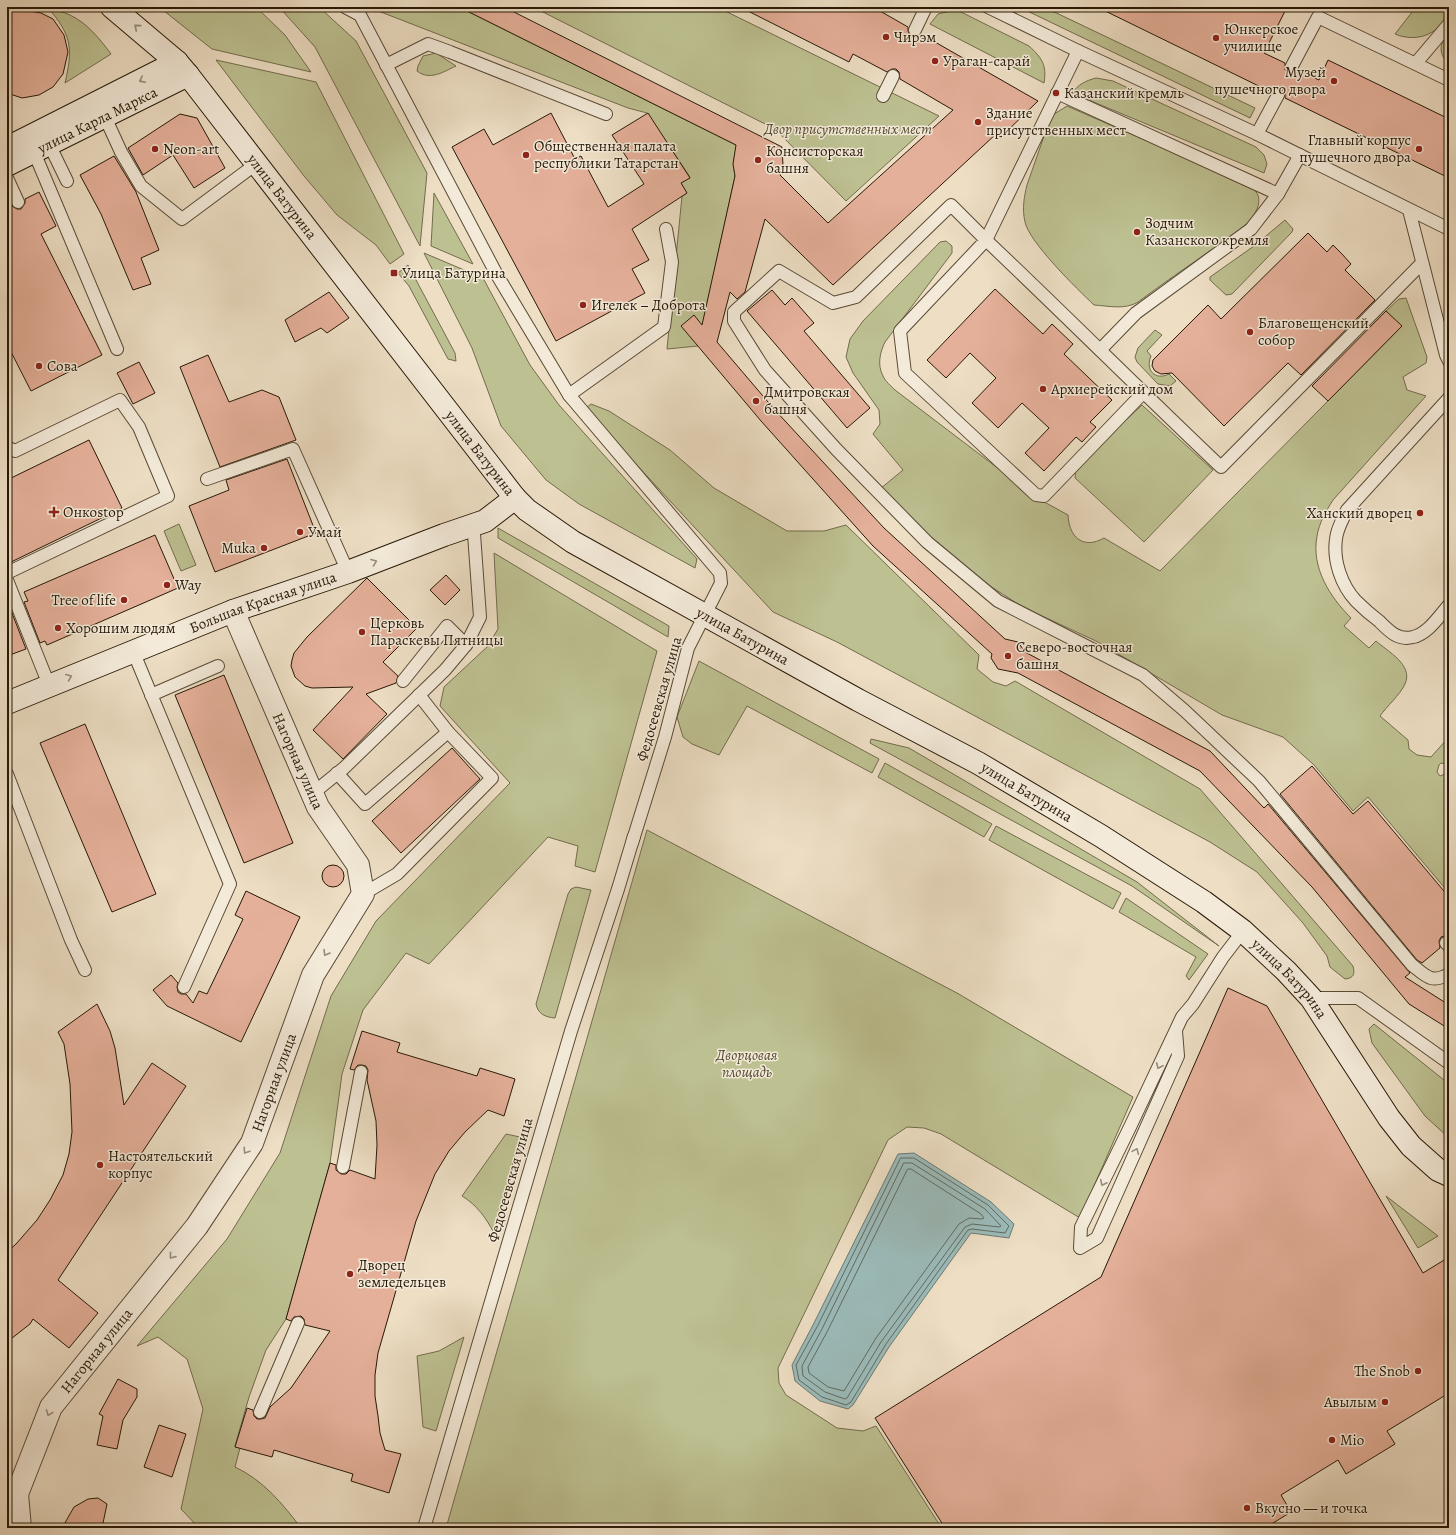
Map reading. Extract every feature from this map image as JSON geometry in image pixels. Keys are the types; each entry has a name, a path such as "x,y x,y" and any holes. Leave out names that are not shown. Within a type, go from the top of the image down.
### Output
{"main road":[{"name":"улица Батурина","path":"112,7 182,69 515,498 527,510 573,542 864,704 978,763 1107,840 1204,902 1243,932 1286,971 1311,998 1393,1124 1411,1146 1438,1170 1449,1175"},
{"name":"улица Карла Маркса","path":"8,150 41,148 105,117 182,69"},
{"name":"улица Карла Маркса","path":"8,150 182,69"},
{"name":"Большая Красная улица","path":"7,703 233,611 348,572 485,521 515,498"},
{"name":"Нагорная улица","path":"20,1528 17,1494 51,1407 196,1226 252,1143 313,975 363,894 358,865 318,807 233,611"}],"lane":[{"name":"Федосеевская улица","path":"345,7 360,16 497,275 569,395 720,573 721,583 688,648 648,794 571,1031 424,1528"},
{"path":"915,30 926,7"},
{"path":"988,7 1078,51 1257,134 1449,229"},
{"path":"1292,66 1318,17 1449,80"},
{"path":"1416,64 1449,24"},
{"path":"386,65 428,44 457,54 606,114"},
{"path":"1078,51 986,240 900,331 905,373 1036,494 1044,496 1143,393"},
{"path":"883,96 893,76"},
{"path":"1057,93 1278,194"},
{"path":"1257,134 1278,95"},
{"path":"105,117 121,152 141,186 182,219 256,164"},
{"path":"41,148 67,180"},
{"path":"41,148 117,349"},
{"path":"1100,350 1136,312 1250,230 1278,194 1300,155"},
{"path":"7,178 18,202"},
{"path":"1422,263 1221,467 1143,393 951,205 856,297 833,303 779,270 734,312 734,321 765,370 836,449 927,542 998,601 1143,675 1185,711 1259,781 1412,965 1429,978 1440,979 1449,974"},
{"path":"1409,210 1446,355 1449,361"},
{"path":"569,395 664,327 672,262 666,229"},
{"path":"1449,398 1347,510 1338,532 1335,548 1337,564 1342,580 1355,600 1393,634 1403,639 1424,633 1449,605"},
{"path":"7,447 15,451 120,400 139,427 168,496 7,573"},
{"path":"207,479 293,449 348,572"},
{"path":"312,794 337,773 445,670 466,645 480,617 474,534"},
{"path":"7,580 49,685"},
{"path":"403,681 447,626 466,645"},
{"path":"133,651 230,884 184,986"},
{"path":"151,695 218,666"},
{"path":"363,894 397,874 492,778 448,732 419,695"},
{"path":"337,773 365,804 448,732"},
{"path":"7,774 71,940 85,970"},
{"path":"1176,1031 1178,1056 1107,1217 1097,1238 1080,1248 1081,1227 1182,1017 1193,1004 1223,957 1243,932"},
{"path":"1311,998 1358,998 1449,1063"},
{"path":"343,1167 361,1072"},
{"path":"260,1412 298,1323"}],"green space":[{"path":"159,7 256,7 285,35 311,72 212,49"},
{"path":"279,7 319,7 356,41 427,173 420,246 315,47"},
{"path":"368,7 459,7 738,146 734,161 735,176 698,346 667,349 682,196 687,193 681,183 690,177 647,113 628,108"},
{"name":"Двор присутственных мест","path":"533,7 717,7 939,116 846,201 775,129"},
{"path":"1019,7 1044,7 1255,108 1250,118"},
{"path":"1416,7 1445,7 1449,11 1449,14 1435,31 1424,36 1409,37 1395,34"},
{"path":"48,8 70,15 82,22 98,37 111,54 65,83 69,61 68,43 62,26"},
{"path":"954,10 961,12 1029,46 1042,62 1045,71 1044,83 930,24 938,14"},
{"path":"1449,32 1449,64 1441,52 1441,48"},
{"path":"436,53 456,66 441,73 432,75 422,74 417,71 423,56"},
{"path":"216,60 316,82 404,254 390,264 376,245 337,215 304,176"},
{"path":"1096,78 1113,81 1256,147 1264,155 1267,164 1264,173 1072,93 1082,83"},
{"path":"1067,106 1250,186 1258,196 1259,201 1258,207 1252,218 1236,233 1138,302 1122,307 1094,305 1044,253 1028,231 1024,217 1024,203 1027,185 1051,116"},
{"path":"434,193 473,264 431,246"},
{"path":"1285,220 1293,229 1292,232 1232,294 1226,295 1210,280 1210,277 1254,246"},
{"path":"946,241 952,246 952,253 883,346 880,367 884,378 895,390 1037,498 1068,515 1071,530 1078,539 1090,543 1104,538 1160,571 1401,327 1386,311 1399,299 1406,298 1427,357 1426,363 1403,377 1407,390 1426,396 1333,500 1319,526 1316,548 1320,570 1329,591 1351,618 1344,626 1369,648 1376,641 1398,659 1406,671 1407,677 1403,688 1380,716 1408,740 1409,749 1417,755 1431,757 1449,737 1449,763 1441,763 1437,772 1440,776 1445,774 1449,775 1449,893 1368,797 1353,811 1314,765 1283,737 1222,715 1096,641 1018,604 948,559 880,489 903,470 873,434 880,424 879,410 853,373 846,357 850,339 863,321 940,242"},
{"path":"424,253 483,278 530,365 559,405 697,559 695,568 579,504 546,480 501,426 472,348"},
{"path":"408,265 455,353 456,361 448,359 409,286 398,273"},
{"path":"1155,330 1162,335 1147,351 1151,356 1149,361 1150,370 1152,373 1159,376 1169,374 1176,381 1170,386 1158,384 1137,362 1135,357 1138,348"},
{"path":"591,404 609,411 670,450 714,488 787,531 824,531 846,525 979,655 977,669 993,682 1006,686 1015,681 1200,789 1353,966 1354,971 1352,977 1345,979 1330,967 1327,956 1303,923 1257,872 1210,842 837,642 773,612 595,420 586,408"},
{"path":"1142,405 1213,470 1144,542 1075,478 1076,467"},
{"path":"179,524 196,565 181,571 164,531"},
{"path":"498,528 669,626 668,637 498,538"},
{"path":"494,553 657,651 595,872 575,866 578,846 548,837 429,964 406,953 363,1010 342,1074 330,1163 286,1319 266,1350 249,1397 235,1446 240,1448 235,1467 255,1479 272,1493 301,1528 199,1528 181,1509 203,1409 187,1359 158,1337 137,1346 227,1239 280,1153 331,996 376,921 510,783 440,706 444,687 487,647 498,629"},
{"path":"699,661 879,759 872,773 747,706 719,755 692,744 683,737 677,717"},
{"path":"871,739 909,748 1137,882 1219,946 1132,886 870,743"},
{"path":"885,763 992,824 984,837 878,777"},
{"path":"996,826 1121,893 1113,909 989,840"},
{"name":"Дворцовая площадь","path":"647,830 957,993 1133,1097 1080,1218 941,1134 924,1128 907,1127 888,1140 778,1368 779,1383 786,1395 837,1428 863,1431 876,1426 941,1527 939,1528 446,1528"},
{"path":"576,887 591,890 555,1018 551,1018 540,1013 536,1004 568,894 571,889"},
{"path":"1126,898 1208,954 1189,980 1186,976 1196,957 1119,912"},
{"path":"1374,1024 1449,1084 1449,1138 1425,1116 1372,1043 1369,1029"},
{"path":"506,1134 520,1137 494,1233 481,1212 462,1196"},
{"path":"1386,1196 1438,1236 1418,1248"},
{"path":"464,1337 436,1431 423,1427 417,1356 439,1351"}],"water":[{"path":"914,1153 991,1202 1014,1224 1009,1238 971,1233 889,1347 853,1405 848,1409 820,1401 795,1381 792,1365 898,1154"}],"building":[{"path":"7,7 41,13 53,19 64,35 68,52 63,74 53,87 39,95 22,98 7,93"},
{"path":"459,7 504,7 782,147 783,166 780,175 828,223 953,110 900,79 899,72 896,69 892,69 887,72 853,54 849,62 740,7 873,7 908,27 911,37 916,37 921,34 1038,101 1001,137 996,134 833,285 765,219 745,292 737,299 730,292 717,342 774,409 884,528 1005,639 1018,642 1025,652 1210,751 1264,808 1268,804 1410,973 1405,977 1449,1005 1449,1029 1409,1004 1312,887 1200,771 1018,673 998,669 991,658 992,654 873,546 761,421 681,326 694,315 702,325 735,176 733,164 736,145"},
{"path":"1097,7 1287,7 1264,53 1285,63 1285,70 1289,73 1296,73 1298,70 1319,80 1328,60 1449,119 1449,178 1285,98 1285,91 1281,88 1274,88 1271,92"},
{"path":"551,113 575,159 581,156 608,207 644,184 612,135 648,113 690,178 681,183 687,193 632,229 649,260 632,269 645,293 556,341 452,147 484,129 493,145"},
{"path":"180,114 197,118 225,168 194,188 173,155 143,175 128,148"},
{"path":"114,156 136,192 159,250 141,258 151,284 133,290 101,214 80,175"},
{"path":"39,192 56,226 41,234 102,355 31,391 7,344 7,208 12,206 17,209 21,209 25,203 25,199"},
{"name":"Благовещенский собор","path":"1308,233 1327,252 1333,245 1342,254 1351,264 1345,270 1375,300 1301,375 1288,363 1224,426 1172,373 1161,374 1155,371 1152,366 1153,360 1208,305 1221,319"},
{"name":"Архиерейский дом","path":"995,289 1043,334 1052,324 1073,344 1064,354 1112,400 1090,422 1096,427 1082,442 1076,437 1044,471 1025,453 1049,428 1022,403 998,428 972,403 996,378 970,353 946,378 927,360"},
{"path":"772,290 785,305 792,298 814,323 804,331 870,408 847,428 747,311"},
{"path":"329,292 349,318 327,333 321,328 295,342 285,320"},
{"path":"1386,311 1402,326 1328,401 1312,386"},
{"path":"208,355 229,402 262,390 279,397 296,440 220,467 180,367"},
{"path":"139,362 155,393 133,404 117,373"},
{"path":"89,440 122,508 7,564 7,480"},
{"path":"287,459 316,533 215,572 189,506 229,490 226,480"},
{"path":"155,535 178,588 47,645 45,641 40,643 24,602 28,601 24,592"},
{"path":"446,575 460,590 445,605 430,590"},
{"name":"Церковь Параскевы Пятницы","path":"367,578 417,628 383,662 398,676 396,683 366,694 387,714 343,759 313,730 353,687 312,688 305,686 295,677 291,666 294,653 307,637"},
{"path":"10,608 26,649 7,656 7,609"},
{"path":"224,675 293,843 244,863 175,695"},
{"path":"85,724 156,894 112,912 40,743"},
{"path":"452,748 480,779 401,853 372,821"},
{"path":"1312,766 1353,814 1368,801 1449,897 1449,936 1441,937 1439,941 1440,948 1422,963 1417,960 1280,794"},
{"path":"333,865 341,868 344,876 341,884 333,887 325,884 322,876 325,868"},
{"path":"246,891 300,917 241,1042 167,1006 153,990 171,975 178,983 178,992 181,994 186,994 193,1003 199,991 207,994 243,919 235,915"},
{"path":"1228,988 1267,1006 1423,1273 1449,1257 1449,1393 1387,1431 1395,1444 1346,1474 1338,1460 1281,1495 1291,1512 1265,1528 945,1528 875,1418 1101,1277"},
{"name":"Настоятельский корпус","path":"97,1004 110,1031 115,1048 124,1105 152,1063 186,1086 58,1280 98,1313 69,1348 33,1319 30,1324 7,1342 7,1252 37,1220 50,1200 63,1175 69,1154 72,1132 70,1084 64,1044 58,1032"},
{"name":"Дворец земледельцев","path":"362,1031 400,1043 397,1052 477,1076 480,1068 515,1079 504,1116 488,1110 465,1132 449,1151 435,1174 416,1221 378,1353 375,1375 375,1396 380,1433 385,1450 401,1454 389,1493 351,1481 353,1474 274,1450 272,1457 235,1447 247,1408 253,1410 254,1416 257,1419 265,1418 270,1407 291,1388 330,1331 305,1325 304,1319 301,1316 294,1317 291,1321 286,1319 330,1163 336,1165 336,1170 341,1174 346,1174 350,1170 375,1179 377,1145 376,1121 367,1080 368,1070 366,1066 362,1065 358,1065 354,1070 350,1069"},
{"path":"118,1379 137,1389 137,1397 123,1420 117,1449 97,1445 103,1416 99,1414"},
{"path":"159,1425 186,1434 172,1477 144,1467"},
{"path":"98,1498 107,1504 102,1528 62,1528 74,1507 88,1499"}],"place":[{"name":"Чирэм","path":"886,37"},
{"name":"Юнкерское училище","path":"1216,38"},
{"name":"Ураган-сарай","path":"935,61"},
{"name":"Музей пушечного двора","path":"1334,81"},
{"name":"Казанский кремль","path":"1056,93"},
{"name":"Здание присутственных мест","path":"978,122"},
{"name":"Neon-art","path":"155,149"},
{"name":"Главный корпус пушечного двора","path":"1419,149"},
{"name":"Общественная палата республики Татарстан","path":"526,155"},
{"name":"Консисторская башня","path":"758,160"},
{"name":"Зодчим Казанского кремля","path":"1137,232"},
{"name":"Улица Батурина","path":"394,273"},
{"name":"Игелек – Доброта","path":"583,305"},
{"name":"Благовещенский собор","path":"1250,332"},
{"name":"Сова","path":"39,366"},
{"name":"Архиерейский дом","path":"1043,389"},
{"name":"Дмитровская башня","path":"756,401"},
{"name":"Онкоstop","path":"54,512"},
{"name":"Ханский дворец","path":"1420,513"},
{"name":"Умай","path":"300,532"},
{"name":"Muka","path":"264,548"},
{"name":"Way","path":"167,585"},
{"name":"Tree of life","path":"124,600"},
{"name":"Хорошим людям","path":"58,628"},
{"name":"Церковь Параскевы Пятницы","path":"362,632"},
{"name":"Северо-восточная башня","path":"1008,656"},
{"name":"Настоятельский корпус","path":"100,1165"},
{"name":"Дворец земледельцев","path":"350,1274"},
{"name":"The Snob","path":"1418,1371"},
{"name":"Авылым","path":"1385,1402"},
{"name":"Mio","path":"1332,1440"},
{"name":"Вкусно — и точка","path":"1247,1508"}]}
